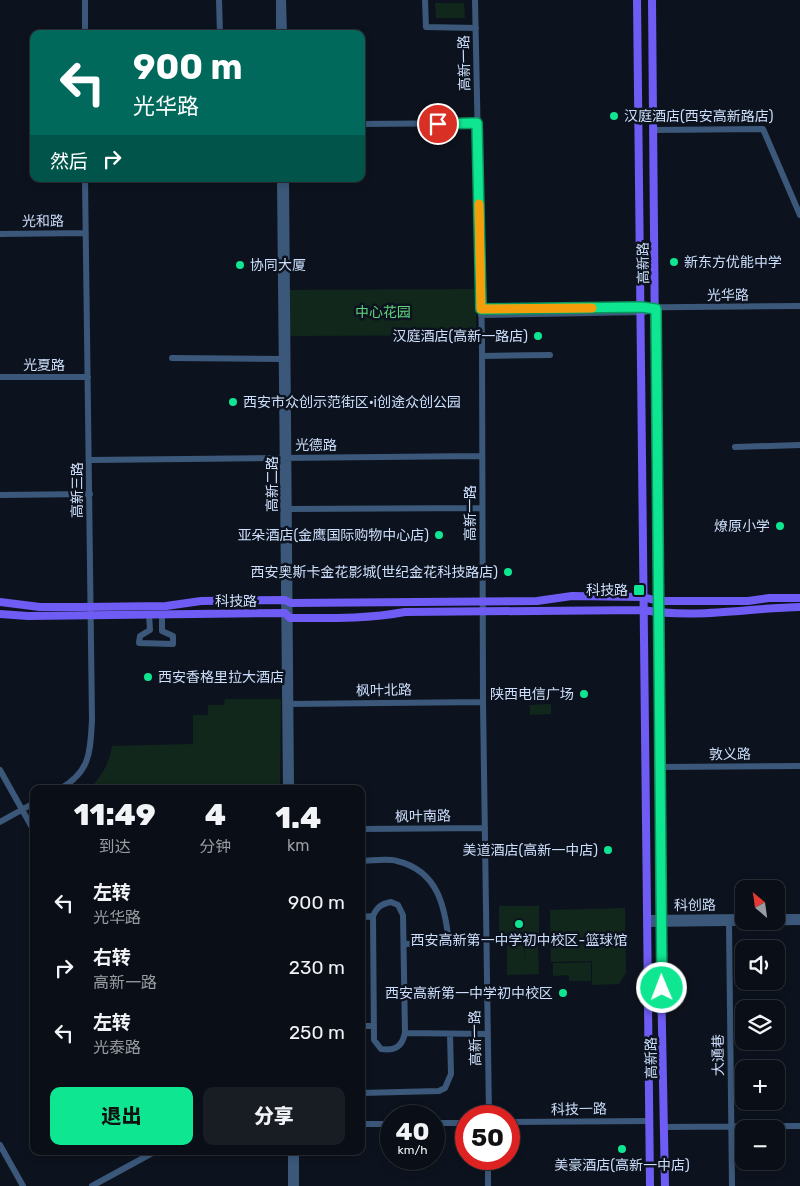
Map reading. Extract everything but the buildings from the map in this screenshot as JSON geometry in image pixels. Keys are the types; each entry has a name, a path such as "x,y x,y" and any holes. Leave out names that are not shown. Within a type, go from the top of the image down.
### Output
{"main road":[{"name":"高新路","path":"637,0 650,1186"},
{"name":"高新路","path":"652,0 661,921 666,1186"},
{"name":"科技路","path":"0,614 90,611 166,606 201,601 483,602 537,600 572,596 643,597 658,602 748,601 769,598 800,598"},
{"name":"科技路","path":"0,602 40,607 149,614 378,617 405,612 643,610 658,612 741,612 800,607"}],"street":[{"path":"85,0 85,30"},
{"path":"219,0 220,30"},
{"path":"278,0 279,30"},
{"path":"283,0 284,30"},
{"path":"425,0 426,27 476,28"},
{"name":"高新一路","path":"476,0 482,356 483,702 489,1105"},
{"path":"365,124 477,123"},
{"path":"654,130 762,129 800,215"},
{"name":"高新三路","path":"65,785 81,773 89,751 92,720 85,182"},
{"name":"高新二路","path":"280,182 282,359 290,509 288,602"},
{"name":"高新二路","path":"286,182 288,602 286,785"},
{"name":"光和路","path":"0,234 85,233"},
{"name":"光华路","path":"481,312 800,306"},
{"path":"482,356 550,355"},
{"path":"172,358 282,359"},
{"name":"光夏路","path":"0,377 88,377"},
{"path":"735,447 800,446"},
{"name":"光德路","path":"90,460 482,456"},
{"path":"0,495 90,494"},
{"path":"290,509 482,508"},
{"path":"149,614 150,630 140,636 139,643 173,644 173,636 162,631 162,614"},
{"name":"枫叶北路","path":"288,704 483,702"},
{"name":"高新二路","path":"288,704 292,785"},
{"name":"敦义路","path":"660,767 800,766"},
{"path":"0,770 30,824"},
{"path":"0,822 30,806"},
{"name":"枫叶南路","path":"365,829 485,828"},
{"path":"365,861 395,860 412,866 430,879 442,900 449,943 404,944"},
{"path":"391,902 398,905 404,915 404,1033 403,1042 398,1048 381,1049 374,1040 373,916 376,908 382,903 391,902"},
{"path":"365,917 373,916"},
{"name":"科创路","path":"661,921 735,917"},
{"path":"785,917 800,917"},
{"name":"科创路","path":"646,921 800,922"},
{"name":"大通巷","path":"729,923 732,1186"},
{"path":"365,1026 373,1026"},
{"path":"404,1033 488,1034"},
{"path":"365,1093 439,1091 445,1088 451,1074 450,1034"},
{"name":"科技一路","path":"520,1122 649,1121"},
{"path":"365,1124 380,1124"},
{"path":"665,1127 800,1126"},
{"path":"0,1145 23,1186"},
{"path":"92,1186 149,1155"},
{"path":"291,1155 291,1186"},
{"path":"296,1155 296,1186"},
{"path":"488,1170 488,1186"}],"green space":[{"path":"435,3 464,3 465,18 436,18"},
{"name":"中心花园","path":"476,289 476,335 290,336 290,290"},
{"path":"225,699 281,699 280,785 93,785 104,769 112,746 193,744 193,715 208,715 208,705 224,705"},
{"path":"551,704 551,714 530,715 530,705"},
{"name":"西安高新第一中学初中校区-篮球馆","path":"499,906 539,906 539,941 499,941"},
{"path":"625,908 626,973 619,984 592,985 592,961 551,962 550,910"},
{"path":"524,945 525,962 525,945 538,945 539,974 507,975 507,946"},
{"path":"591,962 591,981 569,981 569,963"},
{"path":"553,963 569,963 569,975 553,976"}],"slow traffic":[{"path":"479,204 481,309 592,308"}],"place":[{"name":"汉庭酒店(西安高新路店)","path":"614,116"},
{"name":"新东方优能中学","path":"674,262"},
{"name":"协同大厦","path":"240,265"},
{"name":"汉庭酒店(高新一路店)","path":"538,336"},
{"name":"西安市众创示范街区·i创途众创公园","path":"233,402"},
{"name":"燎原小学","path":"780,526"},
{"name":"亚朵酒店(金鹰国际购物中心店)","path":"439,535"},
{"name":"西安奥斯卡金花影城(世纪金花科技路店)","path":"508,572"},
{"name":"科技路","path":"639,590"},
{"name":"西安香格里拉大酒店","path":"148,677"},
{"name":"陕西电信广场","path":"584,694"},
{"name":"美道酒店(高新一中店)","path":"608,850"},
{"name":"西安高新第一中学初中校区-篮球馆","path":"519,924"},
{"name":"西安高新第一中学初中校区","path":"563,993"},
{"name":"美豪酒店(高新一中店)","path":"622,1149"}],"route":[{"path":"438,124 477,123 481,309 641,307 656,309 662,988"}]}
